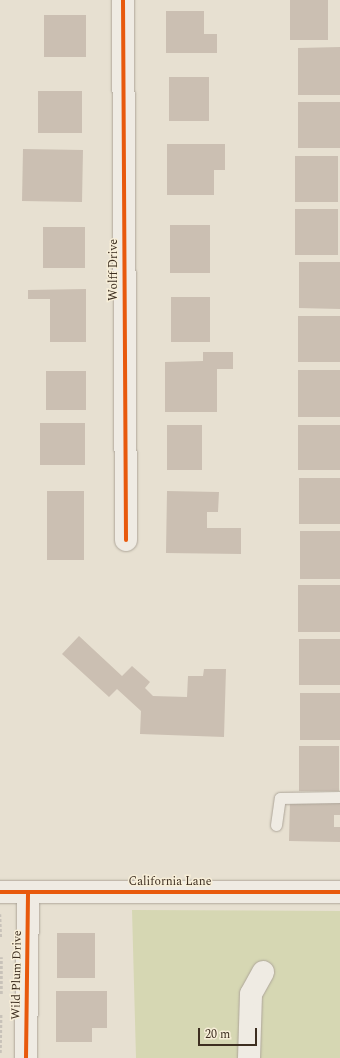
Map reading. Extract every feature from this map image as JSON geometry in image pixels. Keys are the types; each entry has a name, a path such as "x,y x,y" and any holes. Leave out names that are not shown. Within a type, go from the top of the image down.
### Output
{"street":[{"name":"Wolff Drive","path":"123,0 126,540"},
{"name":"California Lane","path":"0,892 340,892"},
{"name":"Wild Plum Drive","path":"26,1058 28,892"},
{"path":"249,1058 251,994 263,972"}],"lane":[{"path":"276,826 280,798 340,797"}],"path":[{"path":"0,914 2,937"},
{"path":"1,994 2,957"},
{"path":"0,1053 1,1014"}],"green space":[{"path":"132,910 340,911 340,1058 136,1058"}],"building":[{"path":"290,0 328,0 328,40 290,40"},
{"path":"166,11 204,11 204,34 217,34 217,53 166,53"},
{"path":"44,15 86,15 86,57 44,57"},
{"path":"340,47 340,95 298,95 298,48"},
{"path":"169,77 209,77 209,121 169,121"},
{"path":"38,91 82,91 82,133 38,133"},
{"path":"298,102 340,102 340,148 298,148"},
{"path":"167,144 225,144 225,170 214,170 214,195 167,195"},
{"path":"23,149 83,150 82,202 22,201"},
{"path":"295,156 338,156 338,202 295,202"},
{"path":"295,209 338,209 338,255 295,255"},
{"path":"170,225 210,225 210,273 170,273"},
{"path":"43,227 85,227 85,268 43,268"},
{"path":"299,262 340,262 340,309 299,308"},
{"path":"86,289 86,342 50,342 50,299 28,299 28,290"},
{"path":"171,297 210,297 210,342 171,342"},
{"path":"298,316 340,316 340,362 298,362"},
{"path":"203,352 233,352 233,369 217,369 217,412 165,412 165,362 203,361"},
{"path":"298,370 340,370 340,417 298,417"},
{"path":"46,371 86,371 86,410 46,410"},
{"path":"40,423 85,423 85,465 40,465"},
{"path":"167,425 202,425 202,470 167,470"},
{"path":"298,425 340,425 340,470 298,470"},
{"path":"299,478 340,478 340,524 299,524"},
{"path":"47,491 84,491 84,560 47,560"},
{"path":"167,491 219,492 218,512 207,512 207,528 241,528 241,554 166,553"},
{"path":"300,531 340,531 340,579 300,579"},
{"path":"298,585 340,585 340,632 298,632"},
{"path":"79,636 122,676 132,666 150,682 145,688 153,696 187,697 188,676 203,676 204,669 226,669 224,737 140,734 141,711 117,689 109,697 62,654"},
{"path":"299,639 340,639 340,685 299,685"},
{"path":"300,693 340,693 340,740 300,740"},
{"path":"299,746 339,746 339,791 299,791"},
{"path":"290,800 340,800 340,815 334,815 334,827 340,827 340,842 289,841"},
{"path":"57,933 95,933 95,978 57,978"},
{"path":"56,991 107,991 107,1028 92,1028 92,1042 56,1042"}],"cycle path":[{"path":"123,0 126,540"},
{"path":"0,892 340,892"},
{"path":"26,1058 28,892"}]}
